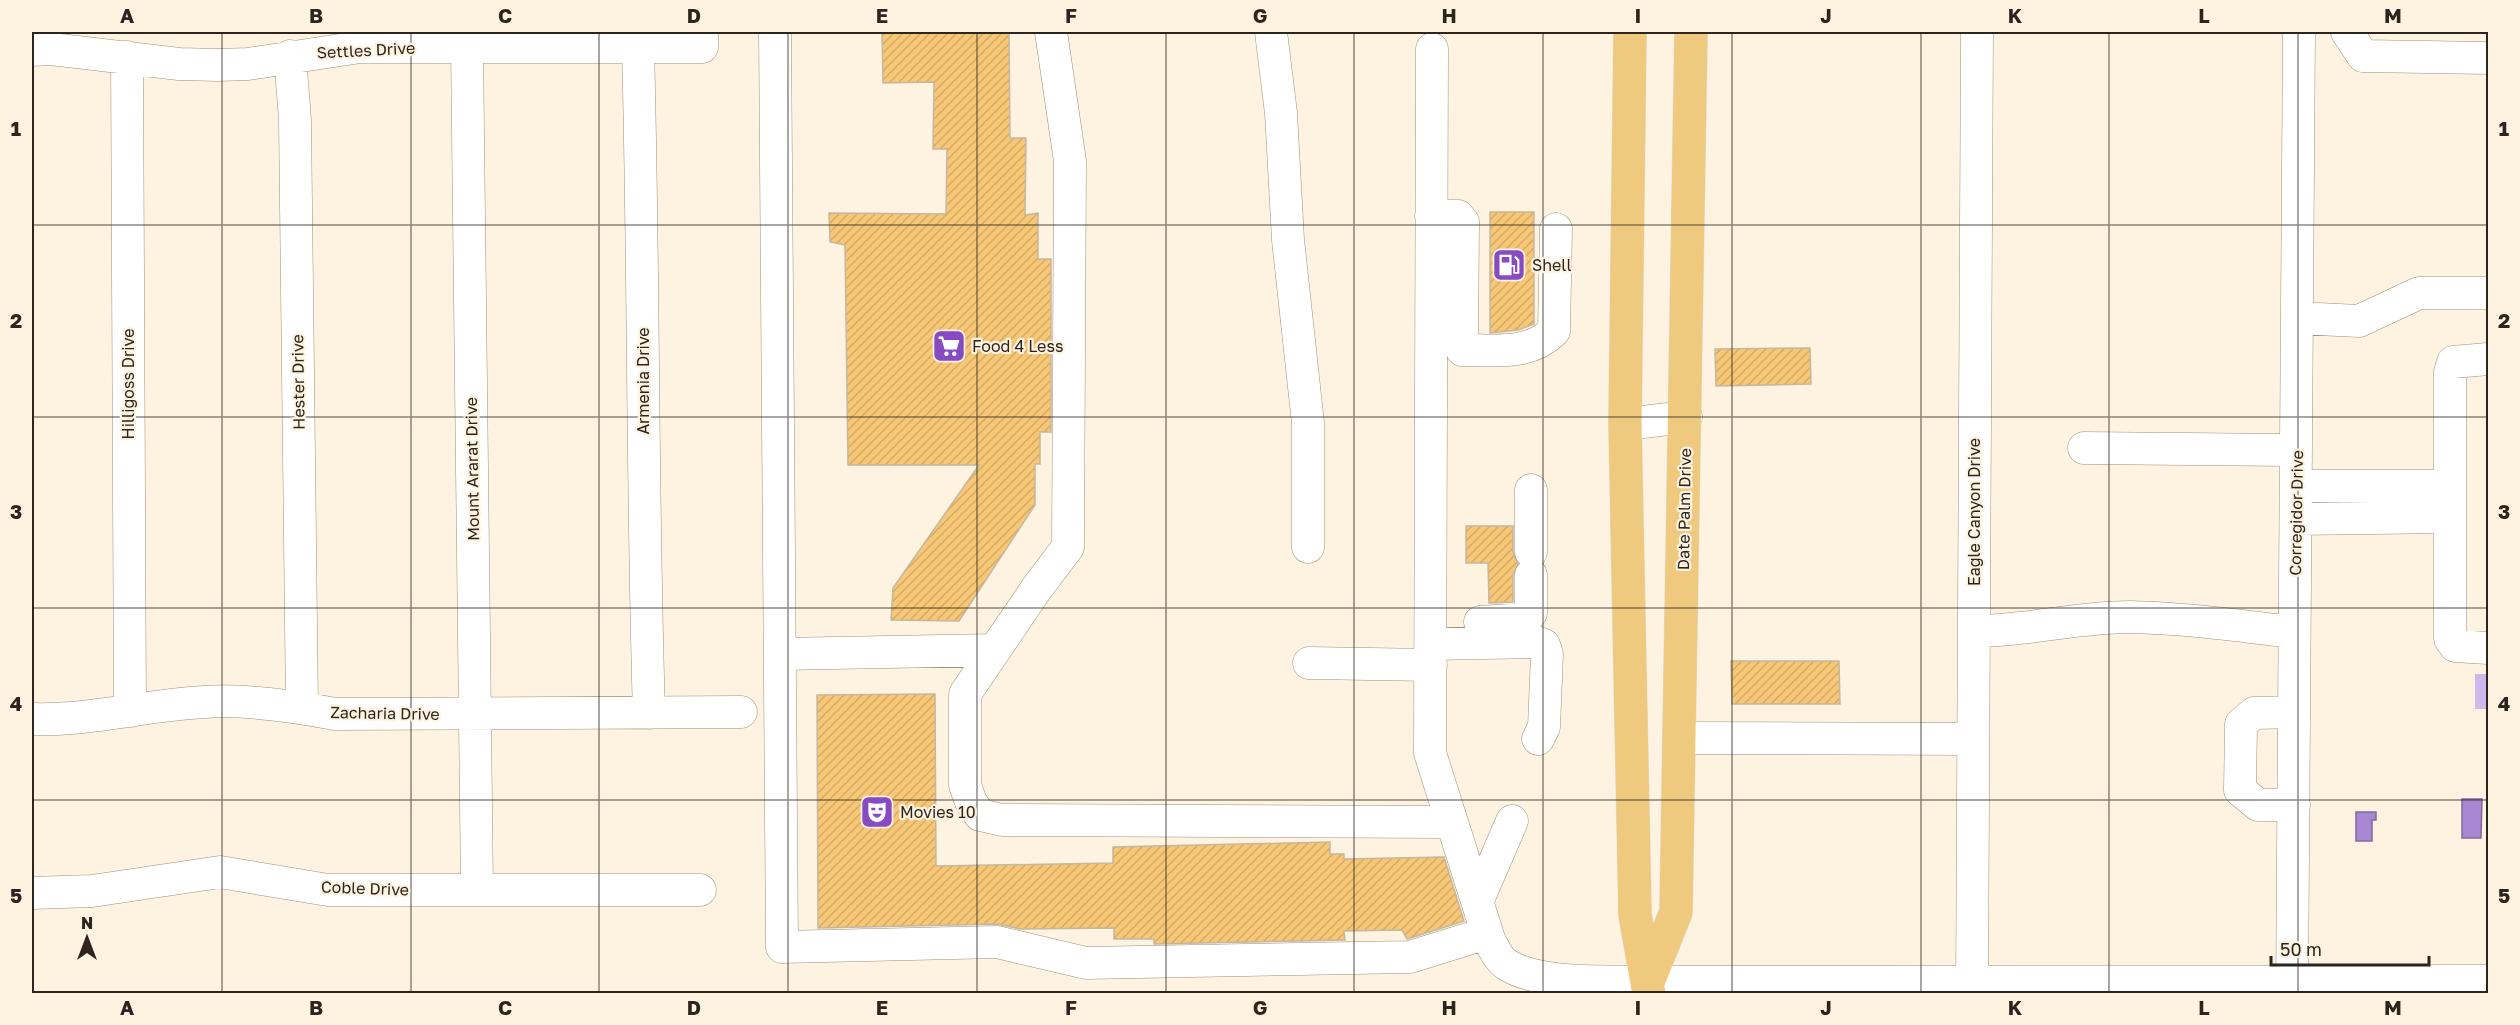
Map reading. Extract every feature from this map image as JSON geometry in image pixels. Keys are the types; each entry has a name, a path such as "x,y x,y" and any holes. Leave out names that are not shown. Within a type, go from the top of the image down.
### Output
{"main road":[{"path":"1630,32 1625,424 1635,915 1649,988"},
{"name":"Date Palm Drive","path":"1649,988 1676,912 1692,32"}],"street":[{"path":"774,32 782,947 998,942 1086,963 1122,963 1410,957 1487,933"},
{"path":"1051,32 1070,161 1068,548 965,694 965,785 971,801 980,815 1002,820 1450,822"},
{"path":"1271,32 1281,113 1288,240 1308,423 1308,547"},
{"name":"Eagle Canyon Drive","path":"1972,987 1977,32"},
{"name":"Corregidor Drive","path":"2292,987 2299,32"},
{"path":"2347,32 2363,56 2488,58"},
{"name":"Settles Drive","path":"32,50 51,49 179,64 218,65 249,64 360,47 638,48 702,39"},
{"name":"Mount Ararat Drive","path":"467,47 477,890"},
{"name":"Armenia Drive","path":"638,48 643,224 643,545 648,713"},
{"path":"1432,49 1431,753 1450,822 1478,900 1487,933 1505,964 1526,973 1549,978 1649,988 2292,987 2488,981"},
{"name":"Hester Drive","path":"290,56 295,120 302,708"},
{"name":"Hilligoss Drive","path":"127,57 130,711"},
{"path":"1431,216 1458,216 1463,222 1462,350 1519,350 1542,343 1554,331 1556,229"},
{"path":"2297,318 2359,321 2419,293 2488,293"},
{"path":"1431,316 1463,317"},
{"path":"2488,359 2453,362 2450,372 2450,639 2455,646 2488,648"},
{"path":"1625,424 1686,417"},
{"path":"2084,448 2296,450"},
{"path":"2296,486 2376,486 2450,502"},
{"path":"2376,486 2377,517"},
{"path":"1309,663 1431,644 1526,619 1531,613 1532,490"},
{"path":"2296,519 2377,517 2450,502"},
{"path":"1974,631 2002,631 2128,617 2294,632"},
{"path":"1431,644 1536,642 1544,645 1547,654 1544,728 1538,739"},
{"path":"780,654 994,650"},
{"name":"Zacharia Drive","path":"32,719 67,720 205,702 302,708 335,714 741,712"},
{"path":"2294,712 2254,713 2241,724 2240,790 2258,805 2294,805"},
{"path":"1679,738 1974,739"},
{"path":"1478,900 1512,821"},
{"name":"Coble Drive","path":"32,892 92,891 220,872 328,890 700,890"}],"shaded area":[{"path":"2475,674 2488,674 2488,709 2475,709"},
{"path":"2462,799 2482,799 2481,838 2462,838"},
{"path":"2356,812 2376,812 2376,820 2372,820 2372,841 2356,841"}],"building":[{"name":"Food 4 Less","path":"882,32 1009,32 1010,138 1026,138 1025,215 1038,213 1038,259 1051,259 1051,432 1040,432 1040,464 1035,464 1035,505 959,621 891,620 893,588 979,465 848,465 845,245 830,242 829,213 946,214 947,149 933,149 934,82 883,83"},
{"path":"1490,212 1534,212 1534,324 1518,330 1490,333"},
{"path":"1810,348 1811,384 1716,386 1715,349"},
{"path":"1466,526 1513,526 1513,552 1518,564 1513,575 1513,602 1489,603 1488,563 1466,563"},
{"path":"1731,661 1839,661 1840,704 1732,704"},
{"path":"935,694 936,866 1113,863 1113,847 1330,842 1330,854 1344,854 1344,859 1444,857 1464,921 1407,939 1402,930 1344,931 1345,940 1154,944 1154,939 1114,939 1114,928 1020,929 997,924 818,928 817,695"}],"place":[{"name":"Shell","path":"1509,265"},
{"name":"Food 4 Less","path":"949,346"},
{"name":"Movies 10","path":"877,812"}]}
